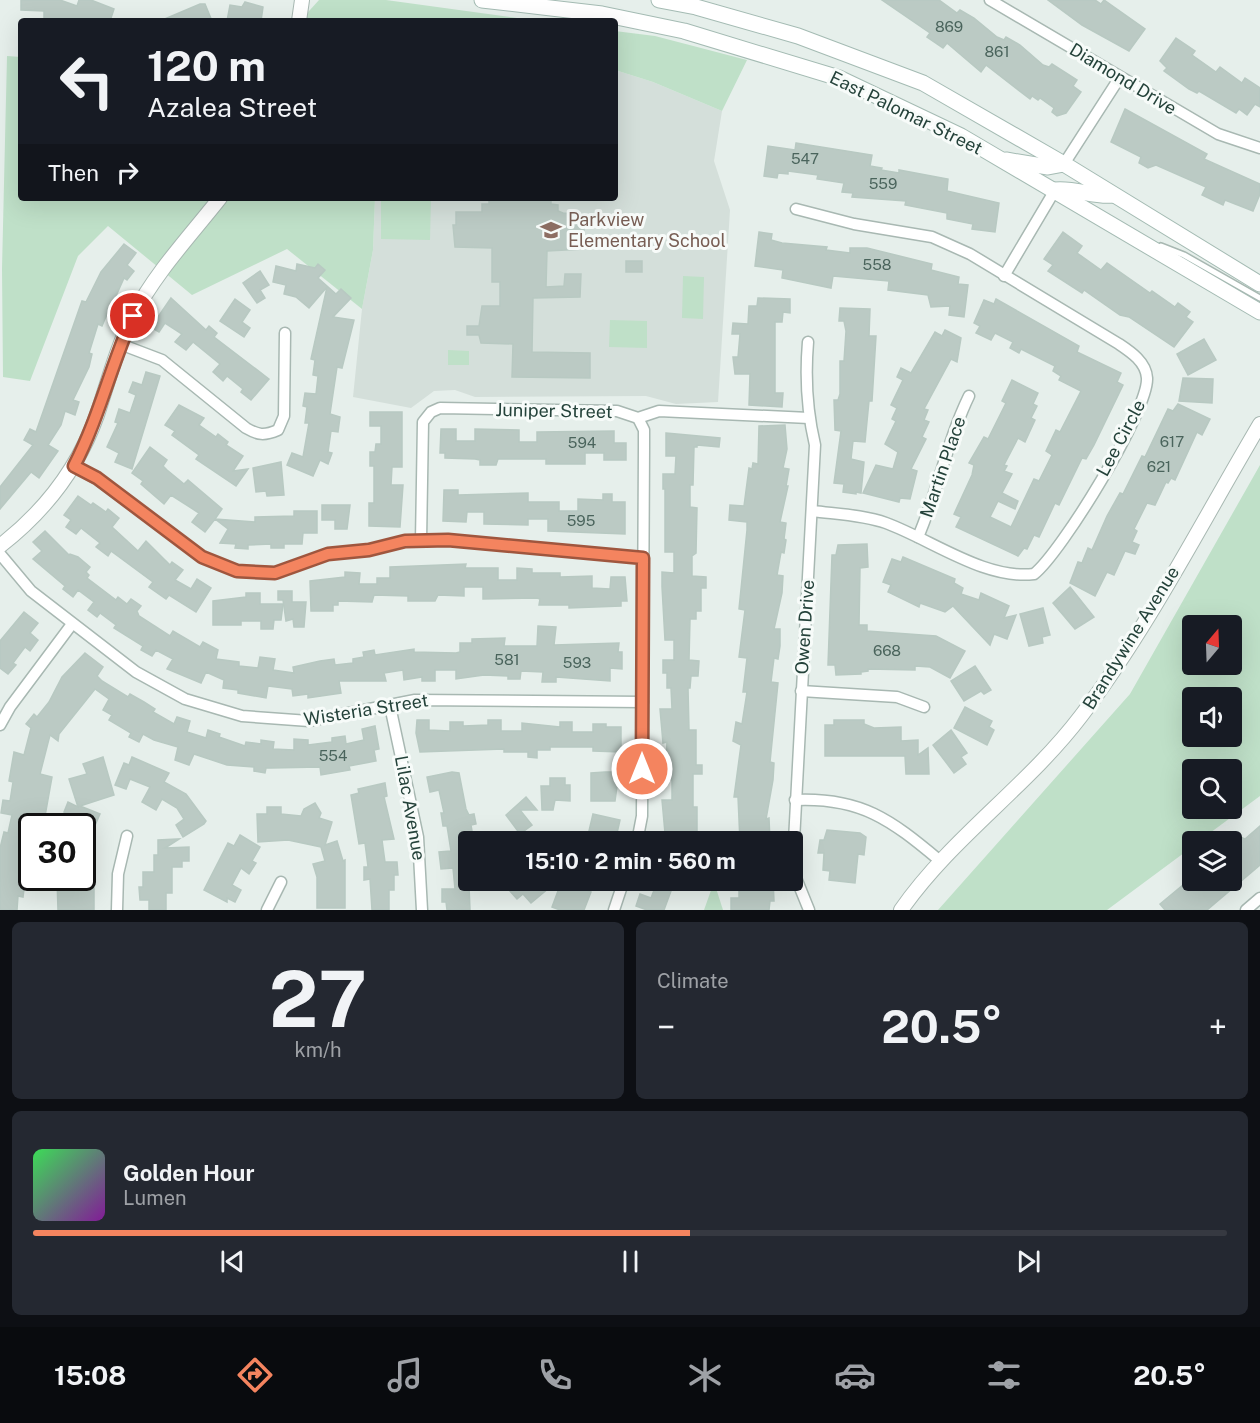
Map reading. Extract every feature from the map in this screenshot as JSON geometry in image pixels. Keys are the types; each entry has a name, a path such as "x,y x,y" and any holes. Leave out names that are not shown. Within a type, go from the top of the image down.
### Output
{"main road":[{"name":"East Palomar Street","path":"482,0 602,14 688,32 839,78 961,136 1260,312"},
{"name":"East Palomar Street","path":"659,0 798,36 923,83 1064,165 1260,284"},
{"path":"688,32 698,21 720,14"},
{"path":"999,159 1048,167 1064,165"},
{"path":"1055,190 1071,188 1102,196 1113,195"}],"street":[{"path":"299,18 302,0"},
{"name":"Diamond Drive","path":"990,0 1218,134 1260,148"},
{"path":"1064,165 1120,77"},
{"path":"1004,276 1055,190"},
{"path":"0,546 26,526 49,501 74,466 96,418 120,344 147,291 218,201"},
{"name":"Lee Circle","path":"796,209 854,224 932,237 970,254 1128,350 1145,368 1147,378 1143,400 1128,432 1063,540 1034,574 1012,576 993,570 884,522 813,511"},
{"path":"120,344 162,360 246,428 258,435 266,435 278,430 284,416 285,333"},
{"name":"Owen Drive","path":"808,342 806,370 809,418 814,445 813,511 795,800 796,878 809,910"},
{"name":"Martin Place","path":"918,537 931,508 960,414 969,396"},
{"name":"Juniper Street","path":"421,541 423,422 430,412 440,408 617,411 638,418 659,411 809,418"},
{"path":"638,418 644,430 642,816 639,831"},
{"name":"Brandywine Avenue","path":"901,910 939,860 1035,767 1080,717 1124,654 1260,424"},
{"path":"74,466 97,478 202,557 237,571 275,573 328,554 369,550 405,541 448,540 643,558"},
{"name":"Wisteria Street","path":"0,554 31,591 152,682 185,699 220,711 264,720 309,721 415,699 643,702"},
{"path":"0,725 10,707 72,624"},
{"path":"801,691 897,697 924,707"},
{"name":"Lilac Avenue","path":"390,706 418,837 422,910"},
{"path":"795,800 840,802 872,812 900,827 939,860"},
{"path":"117,910 118,874 127,836"},
{"path":"267,910 281,882"},
{"path":"614,910 620,891"},
{"path":"1246,910 1259,901"}],"lane":[{"path":"1132,236 1184,255 1260,298"}],"shaded area":[{"name":"Parkview Elementary School","path":"618,71 653,82 722,111 714,161 730,210 718,402 676,404 646,396 475,397 455,390 434,391 411,408 353,397 362,309 373,250 375,201 618,201"}],"green space":[{"path":"319,0 386,0 517,18 303,18"},
{"path":"618,31 655,36 747,60 722,111 653,82 618,71"},
{"path":"7,56 18,57 18,201 375,201 373,250 362,309 287,249 192,295 108,226 78,256 30,381 3,377 2,269"},
{"path":"381,201 431,201 430,240 381,239"},
{"path":"683,276 704,277 703,319 682,318"},
{"path":"610,320 647,321 647,348 609,347"},
{"path":"448,350 469,351 469,365 448,365"},
{"path":"1260,465 1260,796 1242,809 1242,759 1182,759 1182,819 1229,819 1213,831 1182,831 1182,854 1107,910 938,910 1130,694"},
{"path":"711,891 717,891 723,910 704,910"}],"building":[{"path":"21,0 60,0 77,6 79,0 91,0 114,9 111,18 44,18 44,11 21,10"},
{"path":"882,0 939,0 957,13 960,10 974,18 997,37 1004,40 1006,37 1020,45 1043,65 1049,67 1052,64 1077,80 1073,86 1081,92 1066,113 1057,116 1052,112 1054,108 1040,98 1038,100 1032,96 1030,99 986,65 981,72 947,43 943,48 927,37 930,33"},
{"path":"1048,0 1095,0 1101,4 1104,0 1145,29 1129,51 1082,25"},
{"path":"245,2 263,7 261,18 228,18 230,5 242,7"},
{"path":"205,4 211,18 167,18"},
{"path":"1176,38 1195,51 1192,55 1216,72 1220,67 1242,83 1245,78 1260,88 1260,107 1255,104 1247,115 1239,109 1236,113 1199,91 1197,93 1189,89 1164,71 1167,68 1160,61"},
{"path":"1125,109 1207,154 1204,159 1260,184 1260,194 1253,211 1225,200 1223,205 1202,195 1206,187 1156,165 1148,168 1139,163 1141,157 1111,142"},
{"path":"796,143 872,155 870,166 882,168 881,170 899,173 899,170 948,179 947,191 999,203 995,232 972,229 973,224 947,219 947,213 905,205 906,201 852,197 853,193 842,192 844,183 817,179 818,175 788,171 788,174 778,173 777,178 764,176 768,146 795,150"},
{"path":"489,201 551,201 551,204 558,205 558,211 563,213 584,214 584,249 547,251 546,287 564,286 565,274 581,274 580,297 533,298 532,352 590,353 590,378 512,377 513,344 481,343 479,335 467,335 467,326 479,326 482,306 500,306 500,282 492,282 492,248 455,247 453,225 456,225 456,212 482,212 482,204 489,204"},
{"path":"759,232 772,234 771,240 782,243 827,247 826,250 850,253 850,248 867,248 932,264 931,270 959,277 958,284 968,285 964,317 949,315 950,306 931,307 928,295 888,290 889,281 833,276 831,288 782,278 783,270 755,266"},
{"path":"1063,232 1082,246 1077,253 1101,270 1107,263 1150,293 1152,291 1175,307 1178,303 1190,312 1186,317 1193,322 1174,347 1129,317 1120,315 1084,290 1082,293 1048,271 1053,265 1044,259"},
{"path":"124,244 136,253 127,265 134,271 127,280 124,278 116,296 119,298 113,309 110,307 102,326 98,324 89,353 92,354 89,367 73,400 79,402 75,415 65,411 61,425 48,445 58,451 39,478 31,472 0,509 0,487 33,445 24,440 30,429 36,432 82,301 86,302 101,272"},
{"path":"626,261 642,261 642,272 626,272"},
{"path":"297,264 315,268 318,264 325,270 318,278 336,294 341,289 351,298 333,317 354,320 342,368 337,367 330,414 340,417 338,432 331,431 328,452 332,453 328,464 320,460 313,476 287,465 292,453 303,457 309,423 305,423 307,407 303,406 305,393 316,394 318,376 313,375 315,360 311,359 327,287 309,308 296,297 284,294 286,285 273,282 276,266 296,271"},
{"path":"260,271 269,285 260,290 265,298 257,303 243,283"},
{"path":"171,298 206,330 209,326 217,333 214,337 269,379 251,400 241,392 243,389 227,376 223,381 213,372 220,364 193,342 186,350 175,342 182,334 165,323 159,332 147,325 154,314 158,317"},
{"path":"758,298 790,299 790,313 783,312 782,322 775,322 775,393 783,393 782,407 749,405 750,374 735,374 733,357 738,357 740,334 732,334 733,323 748,324 749,306 757,306"},
{"path":"235,299 250,310 242,322 250,328 244,337 220,321"},
{"path":"996,299 1079,346 1077,352 1121,373 1117,382 1123,385 1094,445 1086,459 1082,458 1059,505 1055,503 1039,537 1034,535 1027,549 1024,548 1018,556 956,527 961,517 954,514 972,475 974,465 969,463 984,437 988,439 1006,403 1002,401 1012,380 1038,393 1033,404 1037,406 1031,418 1035,420 1025,442 1018,438 1004,465 1007,466 1004,471 1012,474 1002,493 1018,501 1015,509 998,501 990,517 1011,527 1034,479 1039,481 1052,455 1046,451 1056,430 1060,432 1081,391 1059,380 1061,376 1053,371 1055,366 1021,349 1019,353 1010,348 1013,342 995,333 991,340 976,333 980,326 974,323 984,300 994,304"},
{"path":"840,308 870,309 869,336 876,336 872,401 869,401 865,442 853,441 851,459 864,462 861,493 856,492 856,494 843,492 844,484 834,483 841,431 835,430 834,400 838,400 840,394 840,361 844,361 846,331 844,321 839,321"},
{"path":"945,330 961,338 957,362 951,359 924,409 928,410 924,420 929,422 922,437 926,439 911,469 917,471 910,499 900,498 899,502 863,493 876,465 893,469 898,452 885,444 896,421 892,419 897,408 891,405 903,380 897,377 901,368 911,373 935,332 942,336"},
{"path":"1204,339 1216,360 1188,375 1177,354"},
{"path":"146,372 160,376 132,469 115,462 119,453 107,447 118,423 115,422 119,409 130,413 136,395 129,392 133,382 142,385"},
{"path":"1183,378 1213,379 1212,403 1179,401"},
{"path":"1178,404 1210,419 1202,435 1197,432 1175,480 1171,478 1168,483 1166,482 1155,505 1147,503 1134,529 1137,531 1132,542 1139,545 1135,554 1125,551 1114,575 1107,572 1095,596 1070,583 1078,562 1082,563 1088,548 1092,550 1107,516 1120,493 1123,494 1142,456 1145,457 1168,409 1173,411"},
{"path":"179,405 204,418 199,425 216,437 218,434 228,442 226,445 243,456 233,471 248,469 236,486 196,459 199,455 172,435 175,431 165,425"},
{"path":"370,412 402,412 402,467 392,467 391,485 403,485 400,527 369,526 369,503 374,503 374,466 370,466 370,452 375,452 376,444 381,444 381,426 370,426"},
{"path":"785,425 787,449 783,468 789,469 786,486 788,486 780,522 786,523 784,539 786,540 784,553 781,552 777,575 783,576 782,593 774,629 780,629 780,646 778,659 774,658 771,682 778,683 770,762 774,763 773,780 766,819 769,818 770,831 740,831 738,797 734,797 741,745 733,741 736,722 742,724 747,692 743,692 747,658 739,657 745,610 739,609 747,522 729,520 730,505 744,506 749,468 752,469 753,463 758,464 759,426"},
{"path":"441,429 456,429 456,441 475,441 475,429 519,430 519,442 537,442 537,432 614,431 614,443 626,443 626,460 604,460 604,453 585,453 585,464 546,464 546,459 498,459 496,465 480,465 480,460 475,459 445,458 445,453 440,453"},
{"path":"666,433 720,438 719,447 697,445 694,447 693,485 690,485 690,507 697,508 696,553 692,556 692,576 706,577 706,588 701,588 701,611 696,611 696,619 690,619 689,660 699,661 698,676 691,676 690,688 688,688 689,730 696,730 696,765 702,765 702,774 693,774 693,807 697,807 697,831 665,831 662,800 672,800 672,780 665,780 667,742 663,743 660,709 672,709 671,688 667,688 667,673 663,673 663,660 674,660 674,640 665,640 662,572 674,573 674,552 665,552 663,474 675,474 676,456 666,456"},
{"path":"150,447 167,460 163,466 167,470 184,484 188,480 222,509 205,532 192,522 199,513 171,495 164,504 141,484 143,481 132,473"},
{"path":"281,462 284,495 267,496 266,491 256,492 253,468"},
{"path":"444,490 458,490 458,495 528,493 528,502 559,502 559,511 578,511 578,499 603,500 603,494 612,494 612,502 625,502 625,534 548,531 548,519 528,519 528,525 484,524 484,512 467,512 466,522 443,521"},
{"path":"78,496 106,512 108,509 119,518 112,527 138,551 146,541 170,565 172,562 183,570 175,580 191,589 197,579 211,588 196,612 169,595 166,599 149,587 153,582 111,551 108,556 96,547 100,543 81,528 76,534 66,527 71,520 64,515"},
{"path":"322,505 350,505 347,529 335,529 335,520 322,520"},
{"path":"294,511 317,511 317,533 303,533 302,544 284,544 284,548 271,548 271,544 248,545 248,549 235,548 236,544 220,543 228,529 215,519 255,522 255,517 294,516"},
{"path":"45,531 69,555 78,557 90,567 86,572 89,575 87,578 116,600 118,597 127,604 131,599 141,606 137,611 139,616 170,636 173,631 200,647 203,642 218,650 216,659 239,662 239,666 258,668 260,657 275,659 273,670 294,673 293,667 320,661 334,659 335,665 353,663 353,659 364,657 363,652 374,650 375,655 414,649 414,652 456,653 460,652 460,643 472,643 472,639 505,638 504,646 537,646 538,626 556,627 554,645 619,643 618,652 622,652 622,669 610,668 610,681 556,677 556,682 542,682 543,672 521,671 520,679 484,675 456,679 456,670 435,670 435,681 422,681 422,677 404,680 403,670 384,673 386,681 339,681 341,693 308,698 308,694 293,696 292,689 268,686 266,698 238,693 238,690 223,688 224,680 206,672 201,683 167,669 173,659 156,650 152,656 141,650 143,646 114,628 116,625 100,613 97,617 88,610 94,602 78,590 73,597 63,589 65,586 33,559 42,551 33,542"},
{"path":"867,544 868,567 860,568 859,625 867,625 867,631 936,636 965,651 950,678 930,667 915,666 915,670 868,669 861,674 836,675 835,665 828,665 832,555 836,555 838,545"},
{"path":"903,557 955,579 954,583 963,588 961,594 979,600 981,593 1009,606 1004,618 1016,615 1007,639 994,634 990,645 953,606 945,612 920,603 919,607 888,592 891,585 883,582 892,559 901,562"},
{"path":"466,564 465,568 498,568 498,580 517,580 517,568 532,569 532,573 560,573 560,577 592,576 592,588 610,589 611,577 625,577 627,601 621,601 621,606 569,608 569,605 539,605 540,599 537,598 483,599 483,587 464,587 464,596 438,595 435,601 408,601 408,596 374,595 372,602 338,601 338,605 333,605 333,611 311,611 310,581 345,577 345,572 360,573 359,584 377,584 377,578 390,578 390,567"},
{"path":"1070,587 1094,617 1075,629 1053,603"},
{"path":"278,591 292,591 292,602 306,602 304,627 294,627 293,619 286,621 283,600 278,600"},
{"path":"246,593 260,593 260,604 283,604 281,620 274,620 273,629 261,629 261,621 241,621 241,625 213,625 213,601 246,597"},
{"path":"1043,608 1050,635 1042,637 1043,643 1029,646 1020,614"},
{"path":"24,612 38,623 30,633 38,640 30,651 25,647 13,663 16,665 8,674 0,668 0,641"},
{"path":"85,653 103,667 97,676 102,681 128,697 130,694 144,702 155,709 153,712 174,724 177,717 190,721 187,732 206,738 208,730 220,734 219,737 245,746 246,742 261,744 261,740 274,742 273,749 294,750 294,739 308,740 308,745 332,742 332,738 345,736 346,744 364,740 362,729 375,726 379,749 374,750 376,761 349,766 350,770 321,775 320,767 266,768 265,773 254,771 254,767 227,765 194,754 189,765 175,760 178,747 143,734 139,742 129,737 131,733 109,720 112,715 103,710 109,699 95,689 59,734 58,741 50,735 40,774 52,777 46,813 18,813 18,891 24,891 23,897 18,896 17,910 0,910 0,848 4,832 8,833 12,815 1,813 3,800 10,801 13,782 9,781 14,752 24,755 31,728 26,724 34,714 37,717 49,702 62,677"},
{"path":"975,666 991,690 984,694 981,691 964,701 951,681"},
{"path":"965,707 992,721 989,727 994,730 987,745 954,728"},
{"path":"417,720 429,720 429,730 450,731 450,722 463,722 463,726 488,725 488,720 501,720 501,731 522,731 522,723 560,727 560,722 572,722 572,732 593,732 593,724 606,724 606,727 621,727 621,752 593,751 593,747 550,747 550,750 537,750 537,758 528,757 528,752 504,752 504,749 420,752 416,733"},
{"path":"834,720 864,720 864,724 874,728 901,727 901,741 918,740 918,755 928,748 929,774 906,774 905,756 825,756 825,725 834,725"},
{"path":"951,730 967,753 961,757 966,764 954,773 933,745"},
{"path":"103,757 114,795 80,806 100,814 96,823 96,813 64,812 68,802 78,807 69,779 87,774 83,764"},
{"path":"132,757 169,773 164,782 186,794 206,821 204,824 183,837 176,825 184,819 177,808 162,799 156,810 142,802 150,787 130,779 126,789 115,785 124,763 129,765"},
{"path":"452,772 459,773 466,809 469,815 474,814 476,824 471,825 472,831 458,831 458,891 469,891 470,910 447,910 446,902 442,902 442,889 455,889 453,868 441,869 439,852 451,851 447,826 443,826 441,813 444,813 439,790 430,792 427,777"},
{"path":"619,772 615,801 591,801 591,773"},
{"path":"550,778 565,778 565,785 570,785 570,801 555,800 553,810 542,810 541,786 550,786"},
{"path":"385,783 387,796 384,797 394,839 382,840 385,862 397,862 398,875 394,875 394,890 389,890 389,910 372,910 370,879 364,880 364,867 368,867 365,843 359,844 351,795 359,793 358,789"},
{"path":"526,797 537,810 520,810 532,825 524,831 518,831 506,815"},
{"path":"315,803 321,813 319,818 332,822 325,845 337,841 343,861 345,860 345,908 317,908 317,877 313,864 325,861 321,847 288,840 258,842 257,814 267,814 267,807 281,807 281,814 301,816 304,809"},
{"path":"593,814 620,820 618,831 589,831"},
{"path":"1260,826 1260,865 1242,880 1242,838 1245,839"},
{"path":"827,830 860,833 866,837 864,855 858,854 855,883 829,880 830,871 823,870 824,853 818,853 820,840 824,840"},
{"path":"240,835 260,847 252,861 256,863 249,874 241,868 232,885 241,890 235,902 227,898 227,902 204,890 228,843 234,846"},
{"path":"179,839 165,848 189,847 189,861 182,861 182,867 172,867 172,893 166,893 166,910 149,910 149,900 140,900 139,887 143,887 143,872 154,872 154,855 158,855 158,840"},
{"path":"1182,886 1182,891 1229,891 1207,910 1165,910 1160,904"},
{"path":"57,891 94,891 94,910 58,910"},
{"path":"510,891 545,891 531,903 523,894 517,899"},
{"path":"558,891 591,892 584,910 560,910 552,907"},
{"path":"654,891 671,891 664,910 647,910 636,906 640,894 651,898"},
{"path":"739,891 774,891 774,901 770,901 769,910 731,910 731,898 739,898"}],"place":[{"name":"Parkview Elementary School","path":"551,230"}],"route":[{"path":"133,316 120,344 96,418 74,466 97,478 202,557 237,571 275,573 343,551 369,550 405,541 448,540 643,558 642,769"}]}
